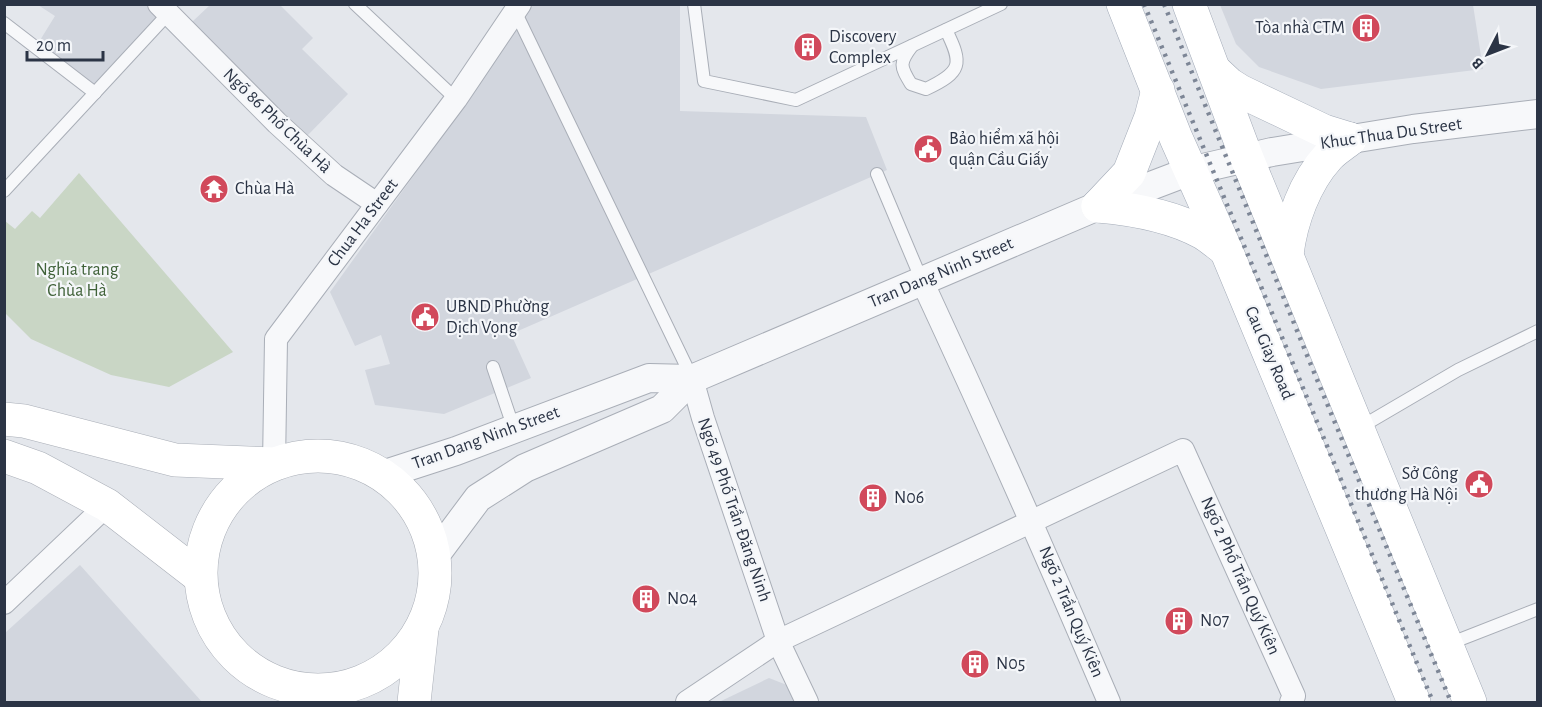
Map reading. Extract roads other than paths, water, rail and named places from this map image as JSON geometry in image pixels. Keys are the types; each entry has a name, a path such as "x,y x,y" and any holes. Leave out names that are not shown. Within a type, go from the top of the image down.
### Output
{"main road":[{"name":"Cau Giay Road","path":"1123,4 1190,171 1226,250 1414,702"},
{"path":"1189,4 1246,156 1470,702"},
{"path":"1214,70 1240,91 1316,128 1350,139"},
{"path":"1098,206 1130,173 1152,117 1158,90"},
{"path":"1287,254 1292,225 1308,187 1328,157 1350,139"},
{"path":"1098,206 1143,213 1184,224 1205,234 1226,250"},
{"path":"4,419 175,460 274,464"},
{"path":"315,455 346,459 382,475 406,496 419,513 428,533 436,578 432,604 422,629 403,655 382,673 359,684 335,690 284,693 245,665 219,637 205,606 200,577 203,547 210,526 219,509 248,478 274,464 294,458 315,455"},
{"path":"4,456 38,468 107,505 200,577"},
{"path":"414,702 422,629"}],"street":[{"name":"Chua Ha Street","path":"274,464 276,339 456,99 518,8"},
{"name":"Ngõ 86 Phố Chùa Hà","path":"163,9 277,123 334,175 377,204"},
{"name":"Khuc Thua Du Street","path":"1190,171 1246,156 1413,129 1538,114"},
{"name":"Tran Dang Ninh Street","path":"434,557 478,498 525,468 662,409 692,379 1098,206 1190,171"},
{"path":"687,702 778,641 1032,522 922,282"},
{"name":"Tran Dang Ninh Street","path":"382,475 515,430 649,378 692,379"},
{"name":"Ngõ 49 Phố Trần Đăng Ninh","path":"692,379 778,641 807,702"},
{"name":"Ngõ 2 Phố Trần Quý Kiên","path":"1032,522 1183,450 1294,696 1291,702"},
{"path":"4,603 107,505"},
{"name":"Ngõ 2 Trần Quý Kiên","path":"1032,522 1109,702"}],"lane":[{"path":"355,4 456,99"},
{"path":"694,4 704,81 796,100 1001,4"},
{"path":"518,8 692,379"},
{"path":"4,191 94,93 163,9"},
{"path":"4,23 94,93"},
{"path":"913,45 903,59 902,70 911,84 927,89 946,80 958,64 954,47 946,30"},
{"path":"878,174 922,282"},
{"path":"1357,429 1458,370 1538,331"},
{"path":"493,367 515,430"},
{"path":"1446,645 1538,609"}],"railway":[{"path":"1144,4 1433,702"},
{"path":"1164,4 1451,702"}],"place":[{"name":"Tòa nhà CTM","path":"1366,28"},
{"name":"Discovery Complex","path":"808,47"},
{"name":"Bảo hiểm xã hội quận Cầu Giấy","path":"928,149"},
{"name":"Chùa Hà","path":"214,189"},
{"name":"UBND Phường Dịch Vọng","path":"425,317"},
{"name":"Sở Công thương Hà Nội","path":"1479,484"},
{"name":"N06","path":"873,498"},
{"name":"N04","path":"646,599"},
{"name":"N07","path":"1179,621"},
{"name":"N05","path":"975,664"}],"park label":[{"name":"Nghĩa trang Chùa Hà","path":"77,280"}]}
